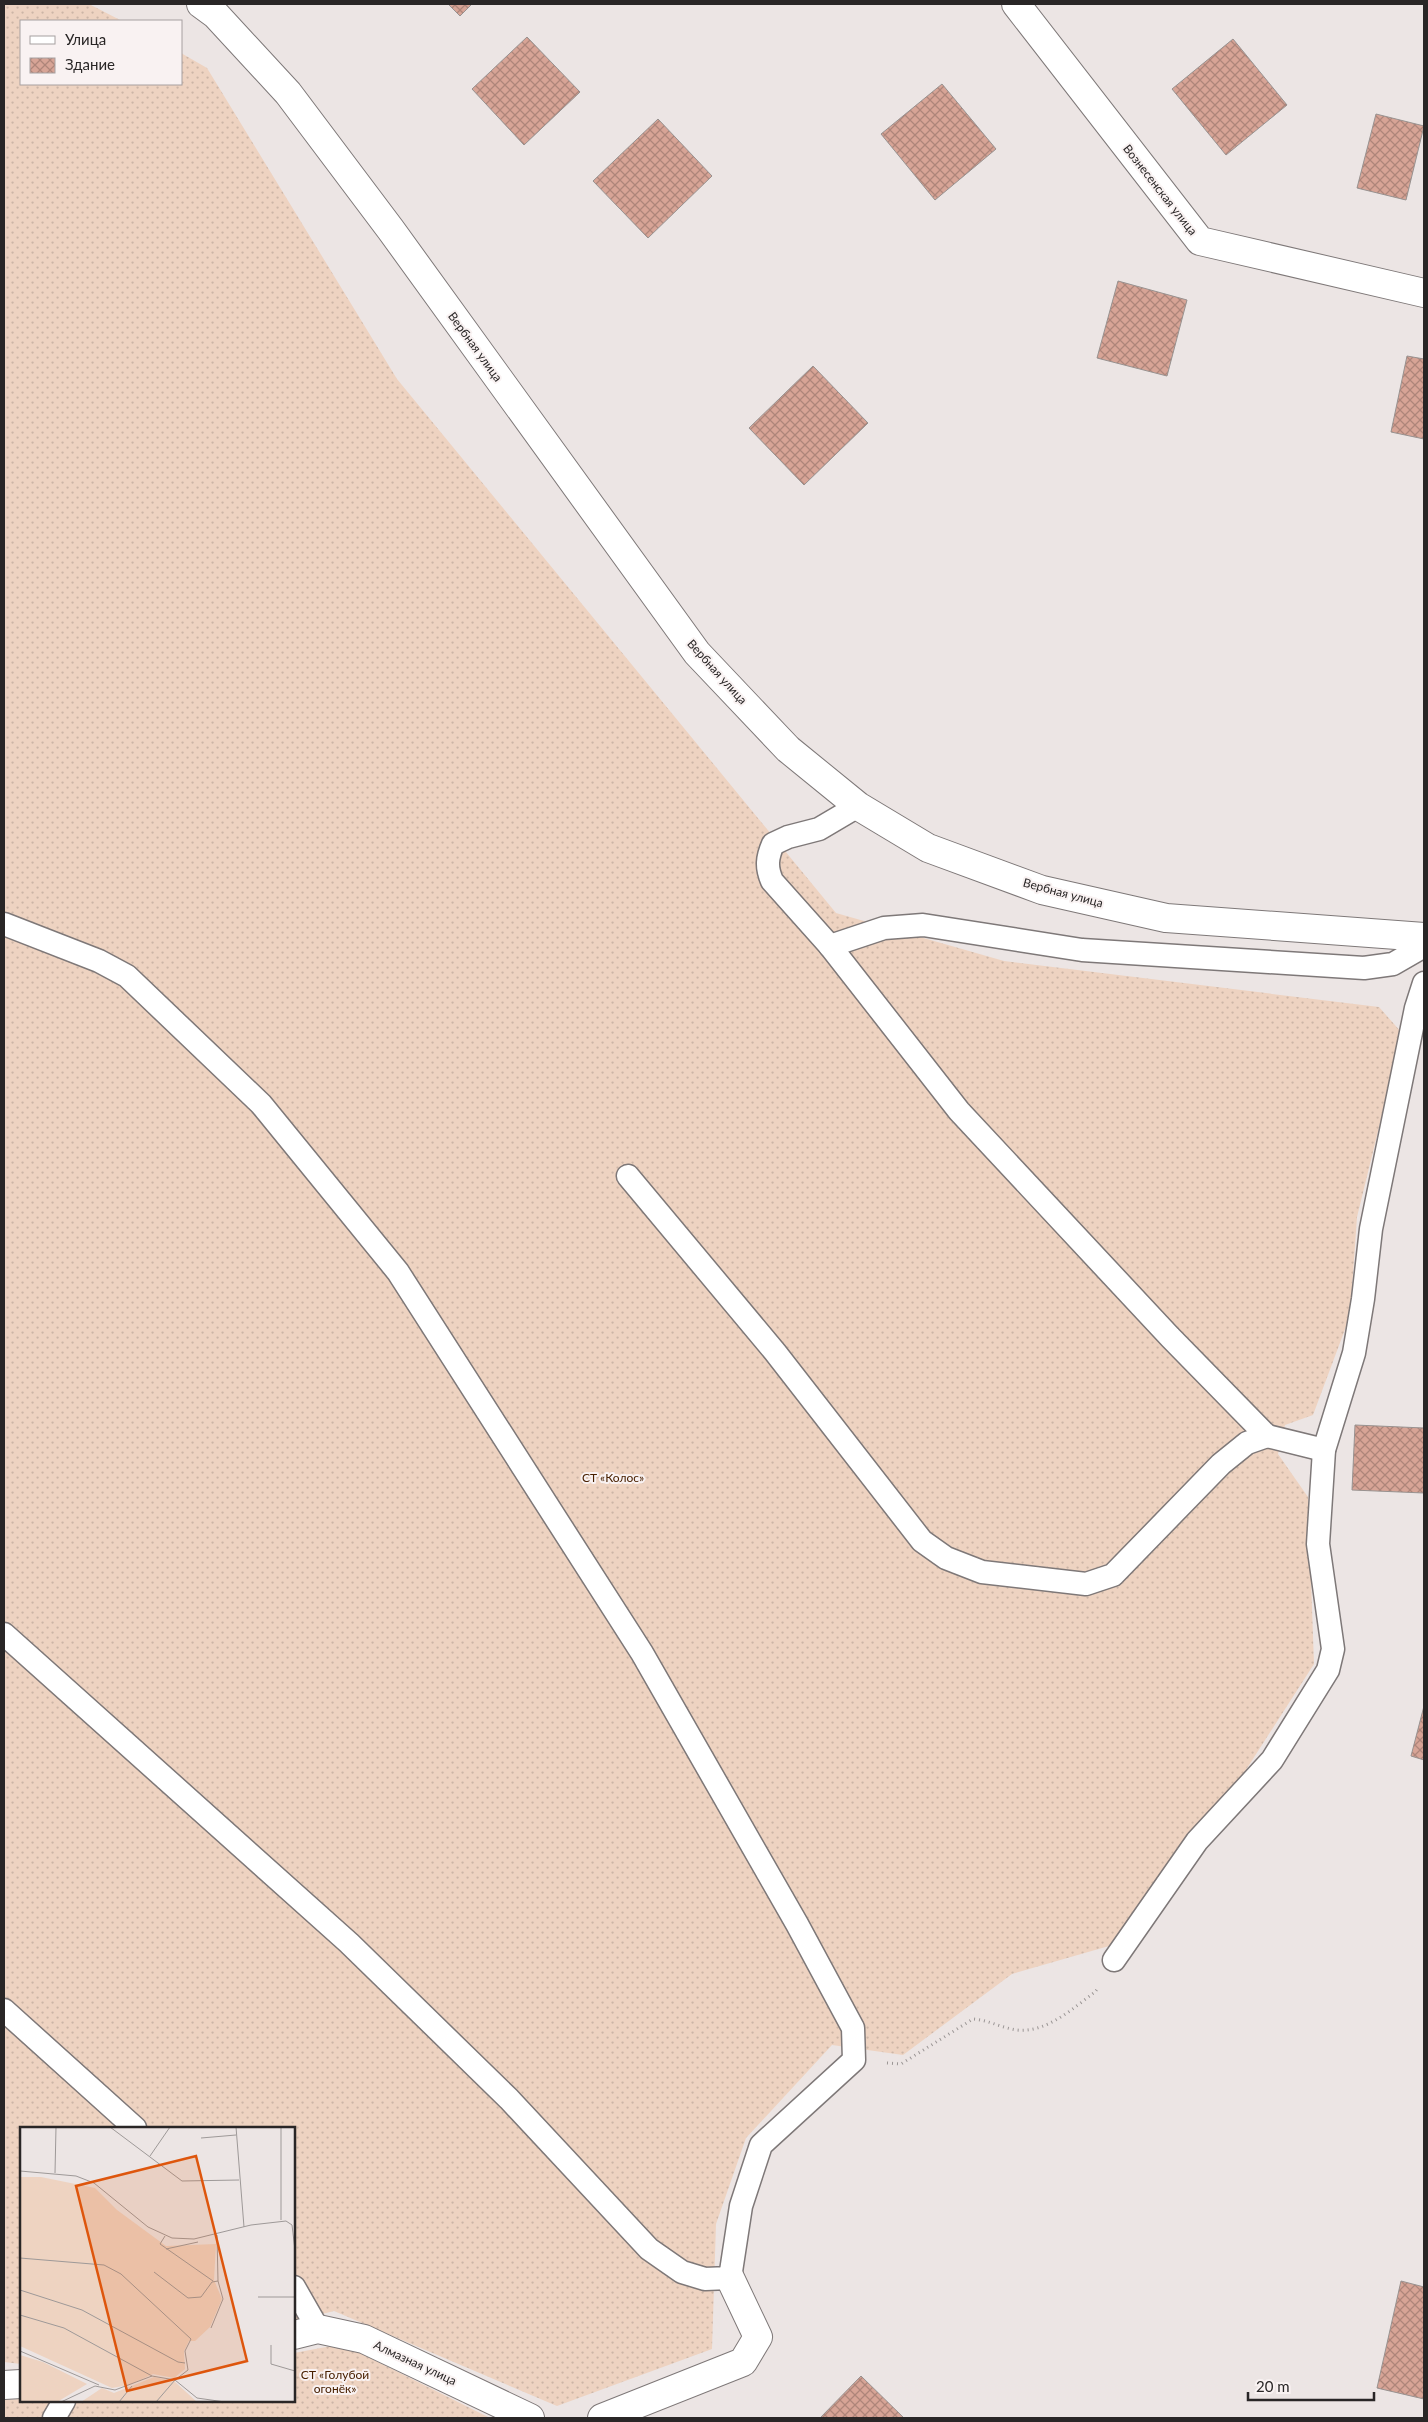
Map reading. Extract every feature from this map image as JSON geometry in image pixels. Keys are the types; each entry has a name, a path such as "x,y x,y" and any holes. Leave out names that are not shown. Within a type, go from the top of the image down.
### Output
{"street":[{"name":"Вербная улица","path":"202,4 216,15 288,94 391,230 697,653 788,749 858,806 928,848 1051,892 1166,918 1424,937"},
{"name":"Вознесенская улица","path":"1016,4 1200,241 1424,293"},
{"path":"602,2418 743,2362 758,2337 730,2278"},
{"name":"Алмазная улица","path":"306,2332 364,2339 530,2418"},
{"path":"4,2385 20,2384"}],"lane":[{"path":"858,806 819,829 788,837 773,844 768,855 767,870 772,881 830,946 959,1111 1170,1337 1267,1436 1324,1450"},
{"path":"4,924 99,961 127,976 261,1104 398,1272 642,1653 797,1924 853,2028 854,2060 760,2145 741,2206 730,2278 705,2279 682,2272 649,2249 509,2099 349,1943 4,1634"},
{"path":"830,946 884,928 923,924 1082,950 1364,968 1393,964 1424,946"},
{"path":"1114,1960 1197,1841 1272,1760 1328,1670 1333,1649 1318,1544 1324,1450 1354,1354 1363,1299 1371,1229 1416,1008 1424,983"},
{"path":"628,1176 775,1352 922,1541 946,1558 982,1572 1086,1584 1113,1575 1221,1464 1247,1443 1267,1436"},
{"path":"4,2010 134,2127"},
{"path":"295,2291 306,2332"},
{"path":"54,2418 63,2402"}],"path":[{"path":"854,2060 901,2064 973,2019 984,2020 996,2026 1019,2030 1049,2025 1096,1992 1114,1960"}],"green space":[{"name":"СТ «Колос»","path":"4,4 89,4 120,20 20,20 20,85 182,85 182,54 207,68 397,379 836,913 1004,961 1379,1007 1402,1033 1357,1217 1350,1316 1313,1415 1285,1425 1278,1454 1308,1497 1314,1664 1242,1776 1109,1946 1012,1974 903,2055 832,2045 746,2138 716,2224 712,2349 557,2406 334,2311 295,2321 295,2127 20,2127 20,2364 4,2362"},
{"name":"СТ «Голубой огонёк»","path":"342,2344 490,2418 4,2418 4,2400 20,2399 20,2402 295,2402 295,2353"}],"building":[{"path":"448,4 472,4 460,16"},
{"path":"527,37 580,92 524,145 472,89"},
{"path":"1233,39 1287,105 1226,155 1172,89"},
{"path":"942,84 996,149 935,200 881,134"},
{"path":"1376,114 1424,126 1406,200 1357,188"},
{"path":"658,119 712,176 648,238 593,181"},
{"path":"1118,281 1187,300 1167,376 1097,358"},
{"path":"1407,356 1424,359 1424,439 1391,432"},
{"path":"813,366 868,423 804,485 749,428"},
{"path":"1355,1425 1424,1428 1424,1493 1352,1490"},
{"path":"1424,1706 1424,1760 1411,1756"},
{"path":"1401,2281 1424,2287 1424,2399 1377,2388"},
{"path":"861,2376 904,2418 820,2418"}]}
